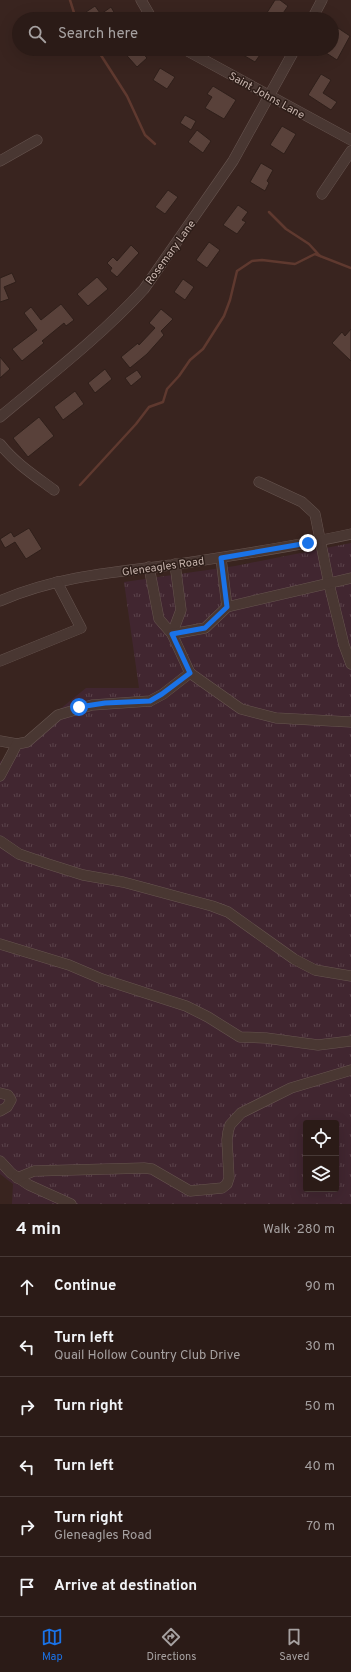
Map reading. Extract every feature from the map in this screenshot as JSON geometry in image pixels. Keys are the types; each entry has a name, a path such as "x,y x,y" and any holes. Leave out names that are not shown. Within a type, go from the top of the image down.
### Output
{"street":[{"path":"141,0 148,12"},
{"path":"316,12 322,0"},
{"name":"Saint Johns Lane","path":"197,56 351,140"},
{"name":"Rosemary Lane","path":"0,418 99,333 128,307 144,289 220,182 291,56"},
{"path":"0,161 37,140"},
{"path":"322,194 351,151"},
{"path":"0,444 7,453 26,470 54,490"},
{"path":"259,482 302,502 315,514 322,540 329,584 344,645 351,664"},
{"name":"Gleneagles Road","path":"0,601 57,582 79,577 221,558 351,534"},
{"path":"221,558 227,607"},
{"path":"172,634 181,610 175,564"},
{"path":"149,568 159,619 172,634 190,673 241,709 276,718 351,722"},
{"path":"172,634 205,628 227,607 351,578"},
{"path":"0,661 81,628 57,582"},
{"path":"0,740 17,744 27,742 58,715 92,705 150,701 190,673"},
{"path":"0,776 17,744"},
{"path":"0,841 19,854 55,866 84,875 123,882 212,906 228,912 294,959 315,970 351,976"},
{"path":"0,944 69,965 102,979 186,1006 208,1017 240,1037 266,1038 318,1045 351,1041"},
{"path":"17,1178 34,1171 144,1168 152,1169 190,1191 222,1188 227,1184 229,1178 228,1132 230,1125 241,1113 291,1088 351,1070"},
{"path":"0,1092 8,1095 11,1100 7,1107 0,1111"},
{"path":"0,1161 17,1178 30,1186 71,1204"}],"green space":[{"path":"351,543 351,1204 12,1204 13,1184 0,1174 0,762 17,744 86,688 139,688 124,582 235,566"}],"building":[{"path":"275,0 280,0 288,6 284,12 267,12"},
{"path":"95,6 99,12 86,12"},
{"path":"111,7 114,12 104,12"},
{"path":"339,29 350,36 337,60 331,56 339,56"},
{"path":"127,56 145,56 147,58 137,67"},
{"path":"245,56 259,56 255,62"},
{"path":"160,68 175,77 167,89 153,80"},
{"path":"321,74 331,80 323,93 337,102 331,110 308,95"},
{"path":"213,86 236,100 224,119 205,108 212,97 207,94"},
{"path":"185,115 196,121 191,130 180,123"},
{"path":"282,126 296,134 284,154 270,145"},
{"path":"197,130 211,141 203,153 188,142"},
{"path":"261,163 273,170 267,181 269,183 265,191 250,182"},
{"path":"168,190 178,197 165,214 155,207"},
{"path":"238,205 248,212 242,220 246,222 237,234 223,225"},
{"path":"209,242 220,250 207,268 196,260"},
{"path":"131,245 139,253 117,277 110,271 112,268 107,263 113,257 117,261"},
{"path":"12,273 16,282 4,287 9,299 0,302 0,278"},
{"path":"97,277 108,289 88,306 77,294"},
{"path":"183,279 194,287 185,300 174,292"},
{"path":"61,304 74,320 66,326 64,323 42,341 44,343 22,361 12,349 37,330 24,313 31,307 41,320"},
{"path":"161,309 173,319 161,331 164,335 147,354 130,368 121,357 138,343 139,345 155,328 149,323"},
{"path":"351,329 351,361 332,343 342,332 345,336"},
{"path":"0,357 10,369 0,378"},
{"path":"105,369 112,379 95,393 88,383"},
{"path":"137,370 142,377 131,386 125,378"},
{"path":"75,391 84,404 63,420 54,407"},
{"path":"39,417 54,436 28,457 13,438"},
{"path":"29,528 42,549 26,559 15,542 5,548 0,539 11,532 14,537"}],"waterway":[{"path":"70,0 74,12"},
{"path":"101,56 127,96 145,135 155,144"},
{"path":"269,212 286,229 309,244 320,256"},
{"path":"80,485 136,424 149,407 163,402 167,389 179,376 190,360 203,349 224,316 230,300 237,271 252,261 262,260 295,264 315,254 351,268"}],"route":[{"path":"79,707 105,703 134,703 150,701 190,673 172,634 205,628 227,607 221,558 308,543"}]}
